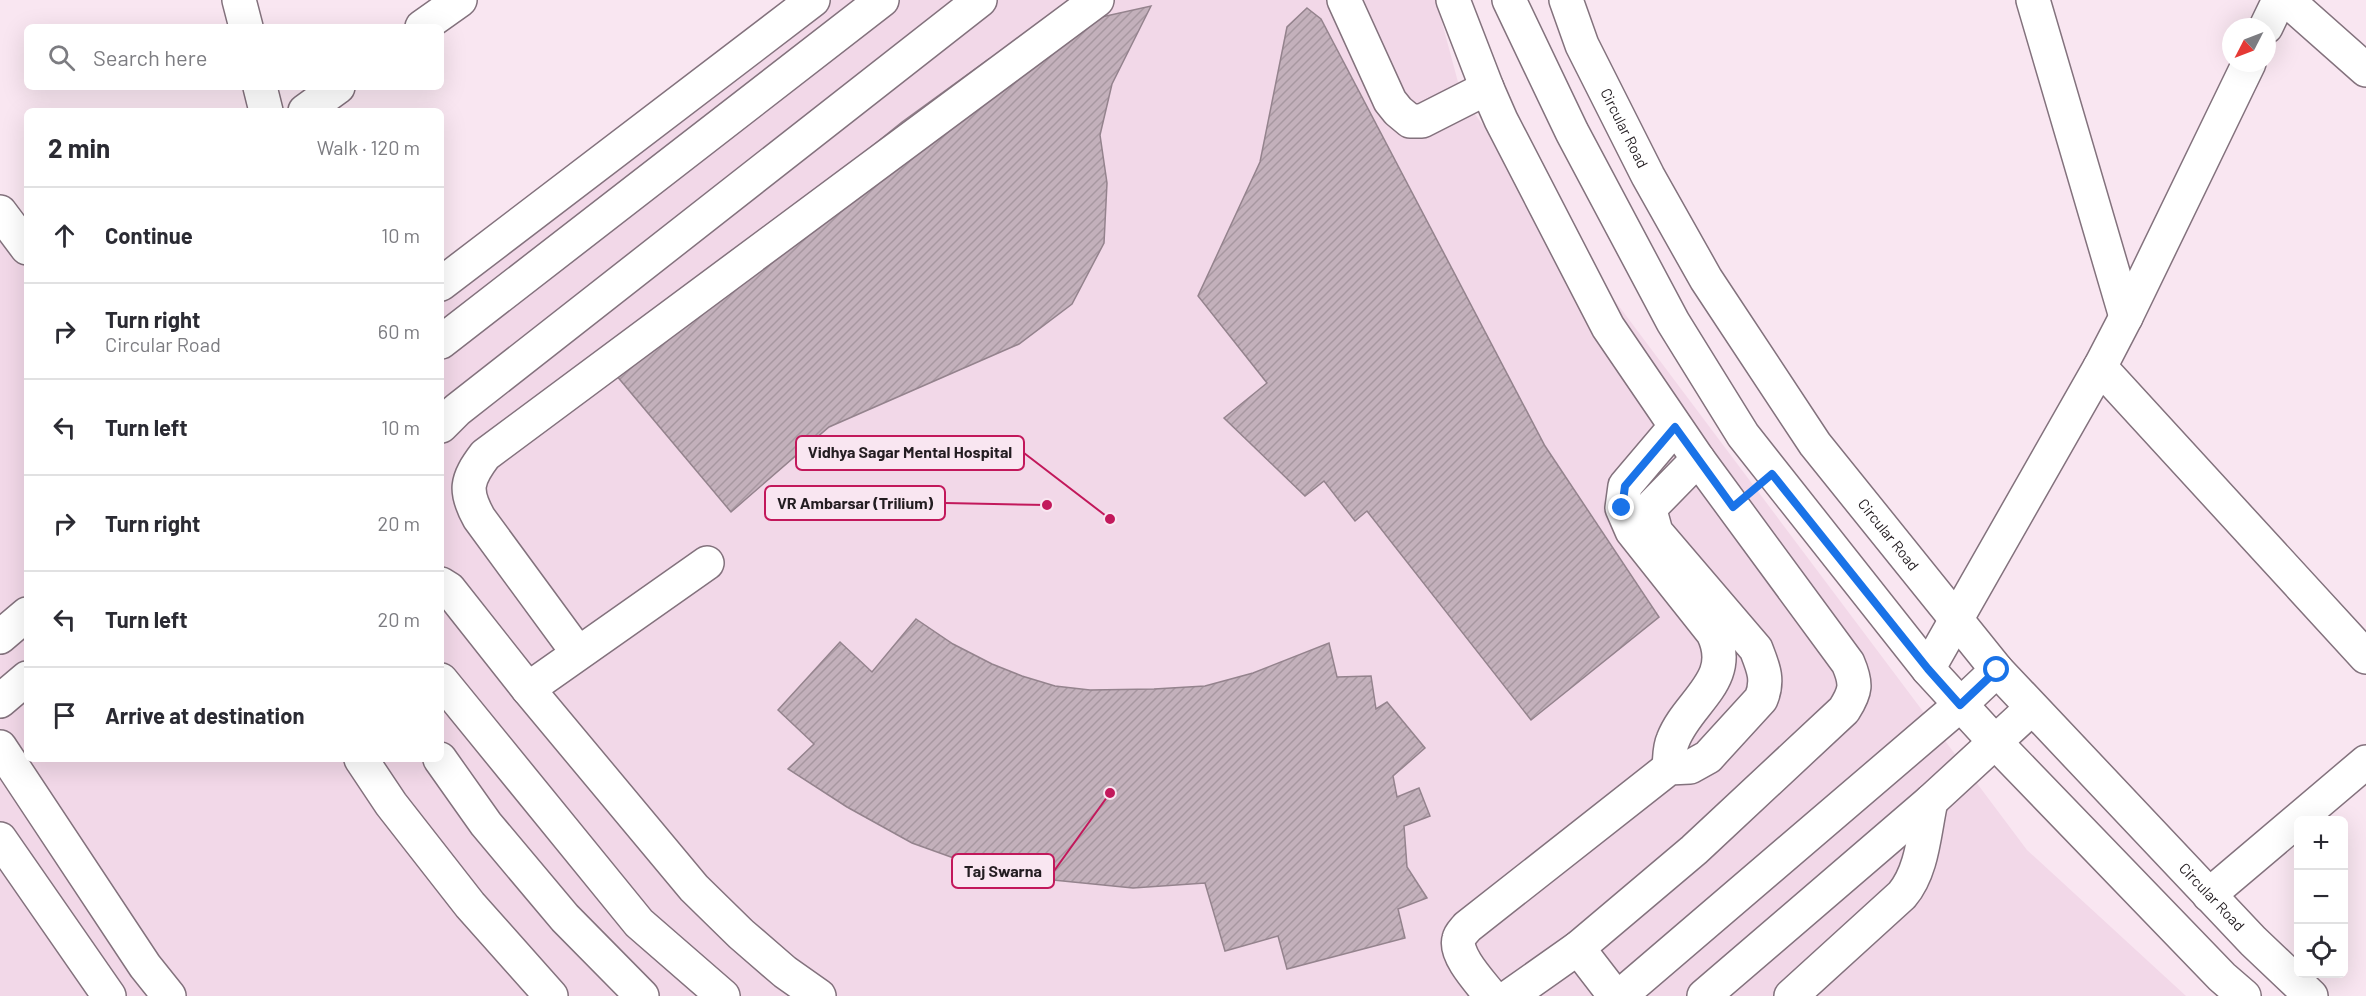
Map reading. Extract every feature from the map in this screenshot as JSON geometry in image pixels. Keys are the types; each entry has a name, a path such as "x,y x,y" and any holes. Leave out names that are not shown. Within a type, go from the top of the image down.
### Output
{"street":[{"path":"239,0 245,24"},
{"path":"426,24 460,0"},
{"path":"444,282 813,0"},
{"path":"444,340 882,0"},
{"path":"446,409 980,0"},
{"path":"578,653 478,518 469,501 468,484 474,469 485,455 1097,0"},
{"path":"1344,0 1390,101 1410,121 1422,121 1486,88"},
{"path":"1453,0 1486,88 1608,327 1675,427 1848,663 1854,678 1855,689 1844,710 1694,850 1578,948 1510,996"},
{"path":"1509,0 1572,132 1673,322 1720,400 1772,474 1928,669 2224,990 2253,941"},
{"name":"Circular Road","path":"1566,0 1582,45 1648,176 1706,279 1815,444 1997,670 2253,941 2275,984 2311,996"},
{"path":"2033,0 2126,317"},
{"path":"2270,18 2279,0"},
{"path":"2287,0 2366,70"},
{"path":"1928,669 2100,367 2245,72"},
{"path":"261,90 265,108"},
{"path":"309,108 334,90"},
{"path":"0,212 24,244"},
{"path":"2100,367 2366,657"},
{"path":"1669,768 1673,740 1719,670 1719,647 1713,633 1632,531 1626,519 1622,501 1625,486 1675,427"},
{"path":"1491,996 1462,958 1458,946 1459,937 1467,927 1669,768 1690,767 1708,757 1761,699 1766,681 1756,649 1656,532 1652,522 1653,505 1698,459"},
{"path":"1733,507 1772,474"},
{"path":"528,689 707,563"},
{"path":"444,586 449,589 528,689 694,888 741,934 819,996"},
{"path":"0,637 24,617"},
{"path":"1620,996 1960,705 1997,670"},
{"path":"0,701 24,681"},
{"path":"444,684 639,923 723,996"},
{"path":"1704,996 1930,801 2032,708"},
{"path":"13,756 145,966 169,996"},
{"path":"363,762 391,804 470,905 551,996"},
{"path":"442,762 486,824 565,918 642,996"},
{"path":"2210,895 2366,762"},
{"path":"1791,996 1902,895 1912,883 1930,801"},
{"path":"0,839 109,996 145,966"},
{"path":"1578,948 1615,996"}],"shaded area":[{"path":"821,0 1436,0 1462,97 2027,850 2186,996 0,996 0,239 24,263 24,762 444,762 444,277"}],"building":[{"path":"1151,6 1112,84 1100,135 1107,183 1104,243 1072,304 1019,344 829,427 731,512 611,369 809,197 902,122 989,59 1079,22"},
{"path":"1307,8 1321,19 1545,446 1659,617 1531,720 1367,511 1355,521 1324,481 1305,496 1224,418 1267,383 1198,296 1260,162 1287,27"},
{"path":"916,619 953,644 992,664 1055,686 1090,690 1205,686 1253,673 1329,643 1337,677 1371,676 1376,709 1387,702 1425,748 1393,776 1397,797 1419,788 1430,816 1404,826 1407,867 1427,898 1398,909 1405,938 1287,969 1278,936 1225,951 1205,883 1133,888 1053,880 976,866 912,843 847,807 788,769 814,744 778,710 840,642 872,672"}],"place":[{"name":"VR Ambarsar (Trilium)","path":"1047,505"},
{"name":"Vidhya Sagar Mental Hospital","path":"1110,519"},
{"name":"Taj Swarna","path":"1110,793"}],"route":[{"path":"1622,508 1625,486 1675,427 1733,507 1772,474 1928,669 1960,705 1997,670"}]}
